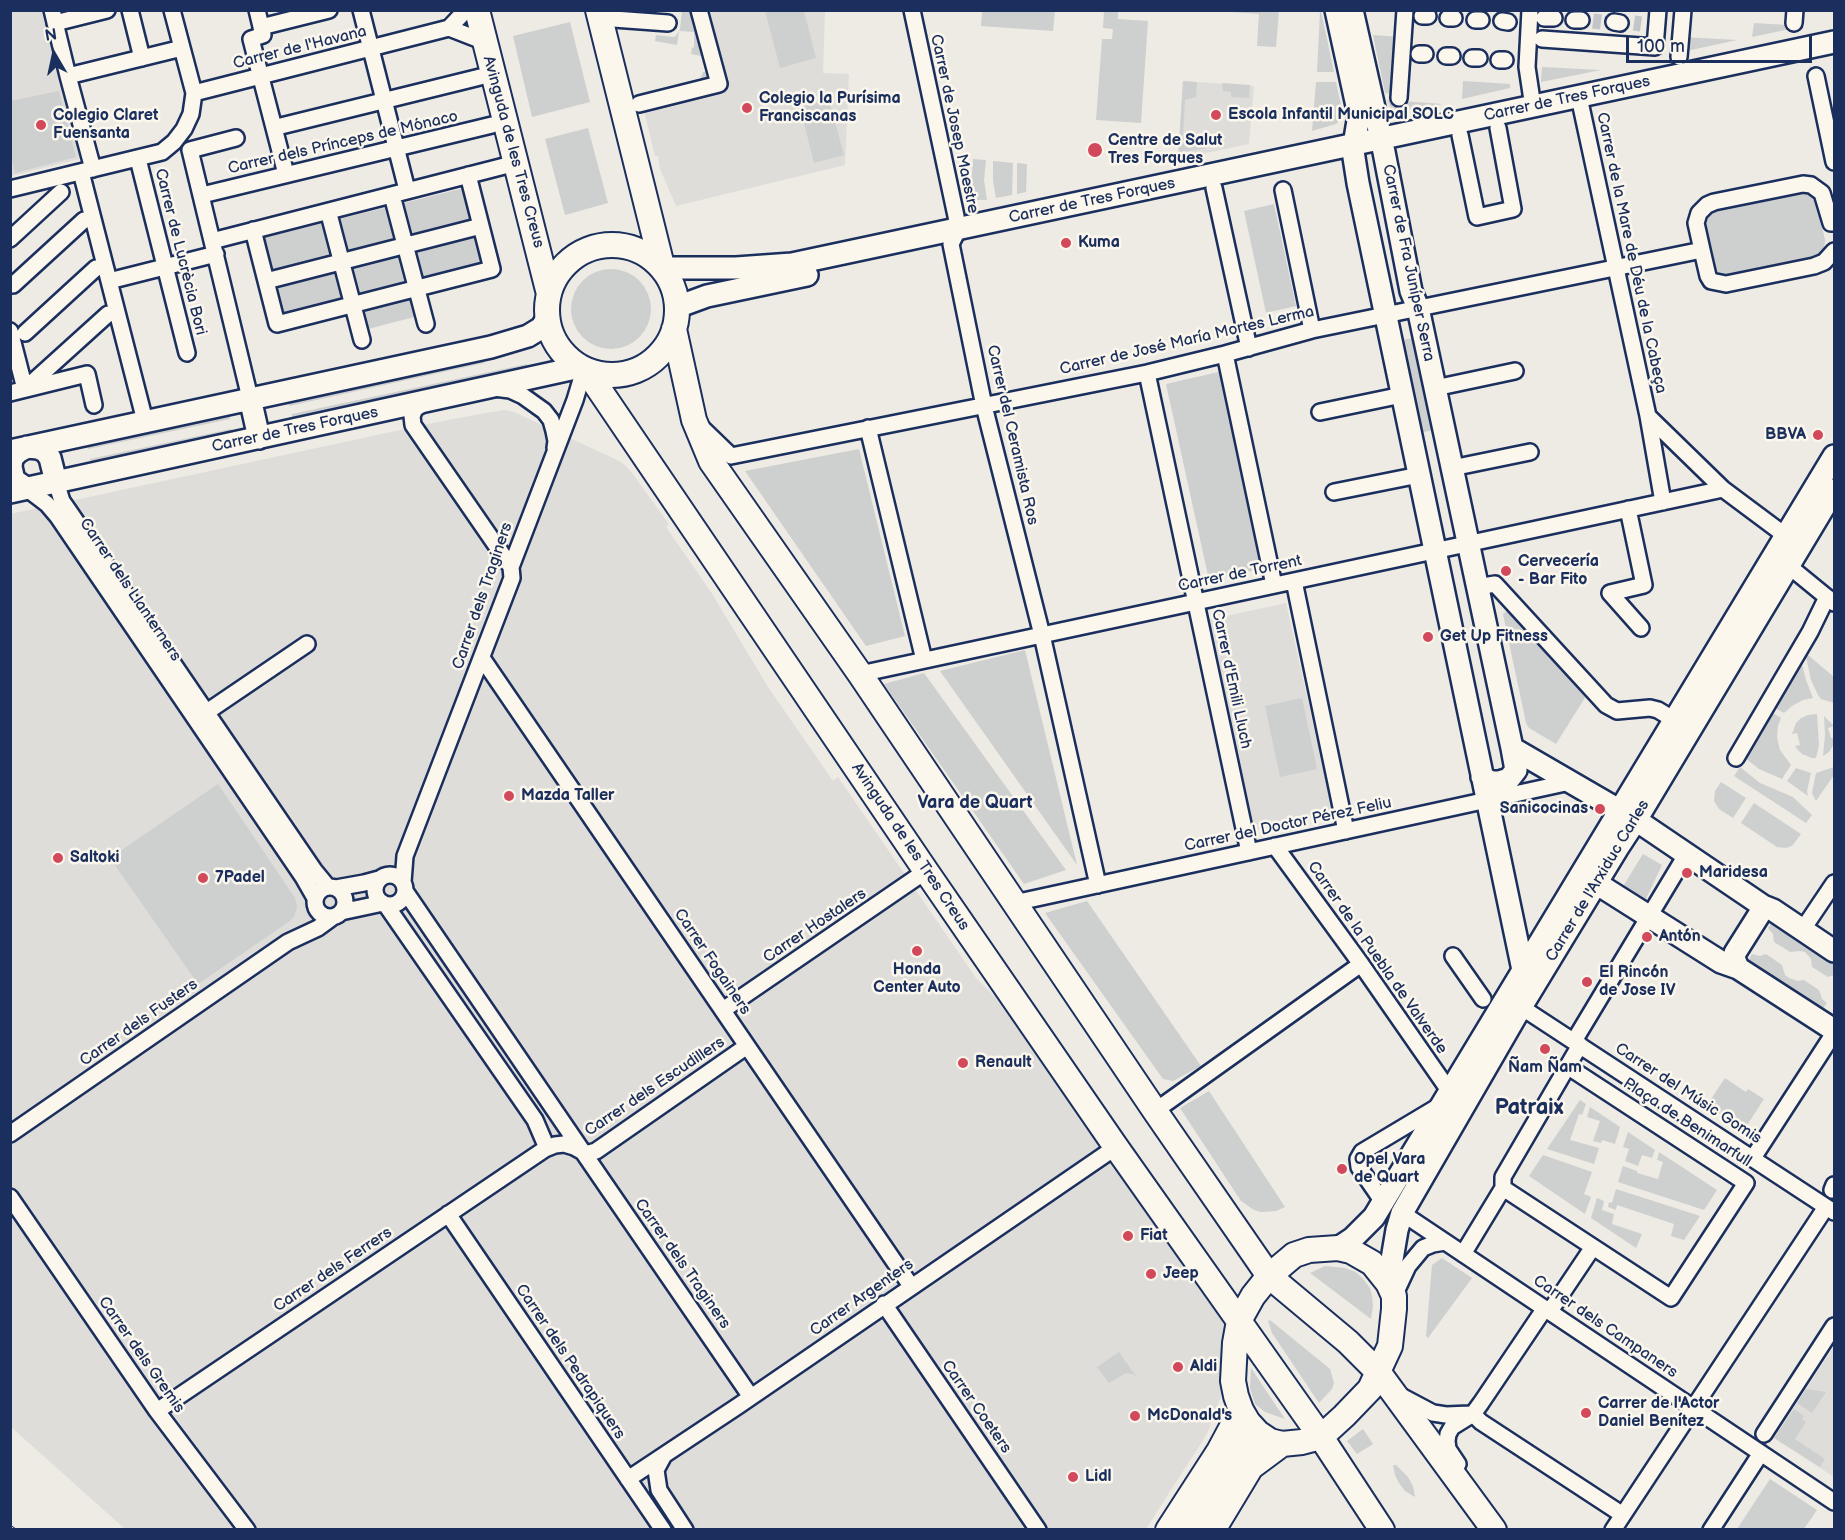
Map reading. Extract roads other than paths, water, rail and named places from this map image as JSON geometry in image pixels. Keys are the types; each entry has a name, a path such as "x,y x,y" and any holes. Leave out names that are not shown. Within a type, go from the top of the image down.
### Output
{"main road":[{"name":"Avinguda de les Tres Creus","path":"477,10 549,294"},
{"path":"1336,10 1359,115 1354,152"},
{"name":"Carrer de Fra Juníper Serra","path":"1352,10 1516,770 1509,779 1499,782 1491,782 1482,777"},
{"path":"599,14 663,267 674,289 675,318 694,420 711,461 860,674 1269,1276 1348,1342 1385,1382 1494,1530"},
{"name":"Carrer de Tres Forques","path":"1382,145 1498,128 1580,104 1834,42"},
{"name":"Carrer de Tres Forques","path":"663,267 736,268 792,264 954,237 1214,188 1533,107 1580,104 1834,55"},
{"name":"Carrer de Tres Forques","path":"675,318 707,296 954,237 1354,152"},
{"name":"Carrer de Fra Juníper Serra","path":"1354,152 1385,315 1523,970"},
{"path":"663,267 640,251 626,246 608,245 589,249 570,261 561,270 549,294 547,319 554,341 567,357 582,369 613,375 639,367 649,361 664,346 675,318"},
{"path":"18,490 11,467 12,458 19,449 491,347 528,336 541,328 547,319"},
{"name":"Avinguda de les Tres Creus","path":"582,369 1116,1147 1321,1437 1382,1530"},
{"name":"Carrer de Tres Forques","path":"18,490 479,388 582,369"},
{"path":"250,398 259,438"},
{"path":"19,449 38,448 45,451 50,458 56,482"},
{"name":"Carrer de l'Arxiduc Carles","path":"1391,1289 1397,1230 1402,1213 1521,1007 1596,883 1628,816 1647,763 1676,721 1834,456"},
{"name":"Carrer de l'Arxiduc Carles","path":"1338,1248 1353,1238 1374,1217 1523,970 1628,816 1790,567 1834,490"},
{"path":"1512,748 1628,816 1834,951"},
{"path":"1596,883 1721,962 1738,968 1834,1031"},
{"path":"1738,968 1734,958 1735,952 1764,907"},
{"path":"1338,1248 1351,1251 1372,1263 1391,1289 1394,1309 1385,1382 1370,1389 1321,1437 1282,1444 1270,1441 1258,1433 1240,1410 1233,1381 1239,1321 1253,1296 1269,1276 1294,1255 1309,1250 1338,1248"},
{"path":"1168,1530 1219,1450 1240,1410"},
{"path":"1191,1530 1235,1460 1258,1433"},
{"path":"1213,1530 1251,1467 1282,1444"}],"street":[{"path":"107,10 54,17 109,281 145,421"},
{"path":"130,10 142,58"},
{"path":"10,189 138,159 162,152 174,142 184,129 191,114 194,93 172,10"},
{"path":"257,10 263,35 251,39 286,174"},
{"path":"261,27 329,10"},
{"path":"361,10 406,190"},
{"path":"466,10 449,28 485,42"},
{"path":"639,104 719,84 699,10"},
{"name":"Carrer de Josep Maestre","path":"912,10 951,190 954,237"},
{"path":"1679,57 1683,10"},
{"path":"599,14 668,23"},
{"path":"1399,98 1462,57 1461,18"},
{"path":"1533,107 1527,67 1603,20 1655,47 1542,39"},
{"name":"Carrer de l'Havana","path":"194,93 449,28"},
{"path":"68,76 182,48"},
{"path":"1816,76 1831,124 1834,162"},
{"path":"281,126 480,77"},
{"name":"Carrer de la Mare de Déu de la Cabeça","path":"1580,104 1648,416 1663,502"},
{"name":"Carrer dels Prínceps de Mónaco","path":"202,195 492,125"},
{"path":"1460,135 1477,217 1513,209 1498,128"},
{"path":"236,138 190,150 250,398"},
{"name":"Carrer de Lucrècia Bori","path":"138,159 187,353"},
{"path":"109,281 166,267 253,230 516,163"},
{"path":"253,230 277,324 417,289 492,269 468,175"},
{"path":"1834,243 1833,223 1822,193 1811,185 1803,184 1714,202 1700,213 1696,223 1708,276 1712,281 1726,285 1814,266 1824,262 1834,250"},
{"path":"1214,188 1249,348"},
{"path":"1283,189 1312,330"},
{"path":"10,238 61,192"},
{"path":"394,202 426,324"},
{"path":"330,218 362,340"},
{"path":"14,285 84,220"},
{"path":"266,280 481,226"},
{"name":"Carrer del Ceramista Ros","path":"954,237 984,406 1042,634"},
{"name":"Carrer de José María Mortes Lerma","path":"694,420 731,456 1147,373 1312,330 1702,250"},
{"path":"18,391 18,332 96,268"},
{"path":"18,391 108,314"},
{"path":"1225,354 1274,585"},
{"name":"Carrer dels Traginers","path":"582,369 575,400 511,567 512,578 413,835 404,864 404,886 752,1397"},
{"path":"1435,388 1515,371"},
{"name":"Carrer d'Emili Lluch","path":"1147,373 1249,852"},
{"path":"18,391 87,374 94,405"},
{"path":"479,388 510,390 544,411 551,420 556,441 553,459"},
{"path":"1320,412 1402,395"},
{"path":"428,400 415,409 412,416 413,425 511,567"},
{"name":"Carrer de la Mare de Déu de la Cabeça","path":"1648,416 1723,489 1786,536"},
{"path":"868,428 924,660"},
{"path":"1452,468 1530,452"},
{"path":"1334,492 1419,475"},
{"name":"Carrer dels Llanterners","path":"56,482 65,506 303,877 315,902"},
{"name":"Carrer de Torrent","path":"860,674 1723,489"},
{"name":"Carrer dels Llanterners","path":"18,490 47,504 58,517 314,870 332,887"},
{"path":"1628,509 1644,585 1610,593 1641,628"},
{"path":"1736,758 1831,600 1790,567 1786,536"},
{"path":"1294,581 1346,831"},
{"path":"1477,587 1495,584 1606,705 1617,711 1650,708 1676,721"},
{"path":"1042,634 1098,885"},
{"path":"201,716 307,644"},
{"name":"Carrer Fogainers","path":"482,658 911,1286"},
{"name":"Carrer del Doctor Pérez Feliu","path":"1014,903 1570,782"},
{"name":"Carrer dels Traginers","path":"383,877 413,835"},
{"name":"Carrer de la Puebla de Valverde","path":"1275,846 1361,964 1446,1098"},
{"path":"1463,1254 1503,1188 1503,1177 1567,1066 1577,1043 1686,855"},
{"name":"Carrer Hostalers","path":"723,1010 926,871"},
{"path":"332,887 343,894 345,903 337,914 322,915 315,902 320,891 332,887 396,876 404,886 399,902 384,904"},
{"path":"383,877 375,888 376,897 384,904 535,1120 547,1148 564,1144 583,1152"},
{"path":"1803,929 1834,883"},
{"name":"Carrer dels Fusters","path":"288,942 307,920 315,902"},
{"name":"Carrer dels Fusters","path":"10,1134 288,942 318,928 337,914 384,904"},
{"path":"1453,956 1483,999"},
{"path":"1155,1110 1361,964"},
{"name":"Carrer del Músic Gomis","path":"1521,1007 1830,1209"},
{"name":"Plaça de Benimarfull","path":"1753,1158 1834,1031"},
{"name":"Carrer dels Escudillers","path":"583,1152 596,1151 747,1046"},
{"name":"Plaça de Benimarfull","path":"1503,1188 1671,1298 1746,1183 1567,1066"},
{"name":"Carrer de l'Arxiduc Carles","path":"1383,1202 1359,1167 1358,1159 1362,1152 1446,1098"},
{"name":"Carrer Argenters","path":"628,1479 752,1397 884,1304 1116,1147"},
{"name":"Carrer dels Ferrers","path":"157,1410 547,1148"},
{"name":"Carrer dels Gremis","path":"10,1197 157,1410 247,1530"},
{"path":"1614,1530 1830,1209"},
{"name":"Carrer dels Campaners","path":"1402,1213 1834,1502"},
{"name":"Carrer dels Pedrapiquers","path":"448,1214 662,1529 667,1522 671,1508"},
{"path":"1391,1289 1423,1248 1445,1242"},
{"path":"1468,1493 1467,1478 1448,1449 1448,1434 1452,1427 1473,1413 1593,1247"},
{"name":"Carrer Coeters","path":"884,1304 1038,1530"},
{"path":"1764,1434 1834,1326"},
{"path":"1385,1382 1433,1413 1446,1415 1473,1413"},
{"path":"1473,1413 1481,1422 1623,1515"},
{"path":"1711,1530 1761,1453"},
{"path":"663,1457 656,1470 659,1490 685,1530"}],"tunnel":[{"path":"1593,21 1601,22"},
{"path":"1634,23 1641,24"}],"place":[{"name":"Colegio la Purísima Franciscanas","path":"747,108"},
{"name":"Escola Infantil Municipal SOLC","path":"1216,115"},
{"name":"Colegio Claret Fuensanta","path":"41,125"},
{"name":"Centre de Salut Tres Forques","path":"1095,150"},
{"name":"Kuma","path":"1066,243"},
{"name":"BBVA","path":"1818,435"},
{"name":"Cervecería - Bar Fito","path":"1506,571"},
{"name":"Get Up Fitness","path":"1428,637"},
{"name":"Mazda Taller","path":"509,796"},
{"name":"Sanicocinas","path":"1600,809"},
{"name":"Saltoki","path":"58,858"},
{"name":"Maridesa","path":"1687,873"},
{"name":"7Padel","path":"203,878"},
{"name":"Antón","path":"1647,937"},
{"name":"Honda Center Auto","path":"917,951"},
{"name":"El Rincón de Jose IV","path":"1587,982"},
{"name":"Ñam Ñam","path":"1545,1049"},
{"name":"Renault","path":"963,1063"},
{"name":"Opel Vara de Quart","path":"1342,1169"},
{"name":"Fiat","path":"1128,1236"},
{"name":"Jeep","path":"1151,1274"},
{"name":"Aldi","path":"1178,1367"},
{"name":"Carrer de l'Actor Daniel Benítez","path":"1586,1413"},
{"name":"McDonald's","path":"1135,1416"},
{"name":"Lidl","path":"1073,1477"}],"district":[{"name":"Vara de Quart","path":"975,803"},
{"name":"Patraix","path":"1529,1108"}]}
